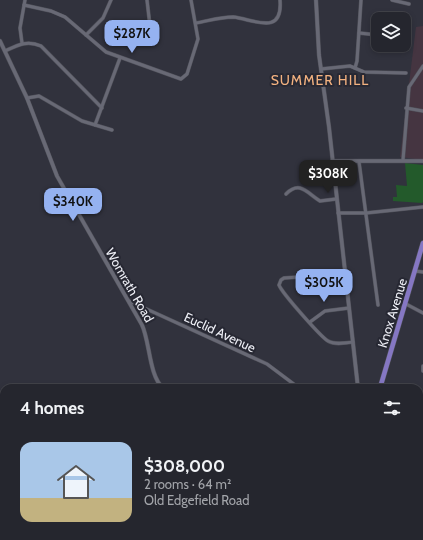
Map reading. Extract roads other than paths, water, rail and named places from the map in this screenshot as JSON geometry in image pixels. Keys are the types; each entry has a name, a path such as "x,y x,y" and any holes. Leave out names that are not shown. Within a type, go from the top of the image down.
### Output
{"main road":[{"name":"Knox Avenue","path":"381,384 423,243"}],"street":[{"path":"22,43 20,28 25,0"},
{"path":"86,35 103,18 110,0"},
{"path":"147,0 150,26 154,31"},
{"path":"24,5 58,13 68,19 103,51 174,77 184,78 187,74 197,43 196,23 191,0"},
{"path":"196,23 230,17 263,24 270,23 276,20 279,14 280,0"},
{"path":"316,0 321,69 358,384"},
{"path":"355,68 362,0"},
{"path":"392,0 409,4"},
{"path":"359,33 371,34"},
{"name":"Womrath Road","path":"0,41 27,98 57,176 145,331 155,378 160,384"},
{"path":"4,51 22,43 31,43 43,48 102,108"},
{"path":"95,125 120,58"},
{"path":"321,69 350,66 364,72 406,72"},
{"path":"403,160 406,108 409,87 423,66"},
{"path":"27,98 35,96 43,99 82,121 112,130"},
{"path":"406,108 423,111"},
{"path":"332,161 423,161"},
{"path":"359,162 378,305"},
{"path":"286,194 292,188 297,187 307,191 320,201 336,199"},
{"path":"338,213 366,213 423,207"},
{"path":"415,271 423,272"},
{"path":"345,274 284,278 281,280 280,288 330,342 353,342"},
{"name":"Euclid Avenue","path":"128,301 266,364 294,384"},
{"path":"406,304 423,313"},
{"path":"310,322 325,310 349,308"},
{"path":"423,366 423,371"}],"district":[{"name":"SUMMER HILL","path":"320,80"}]}
